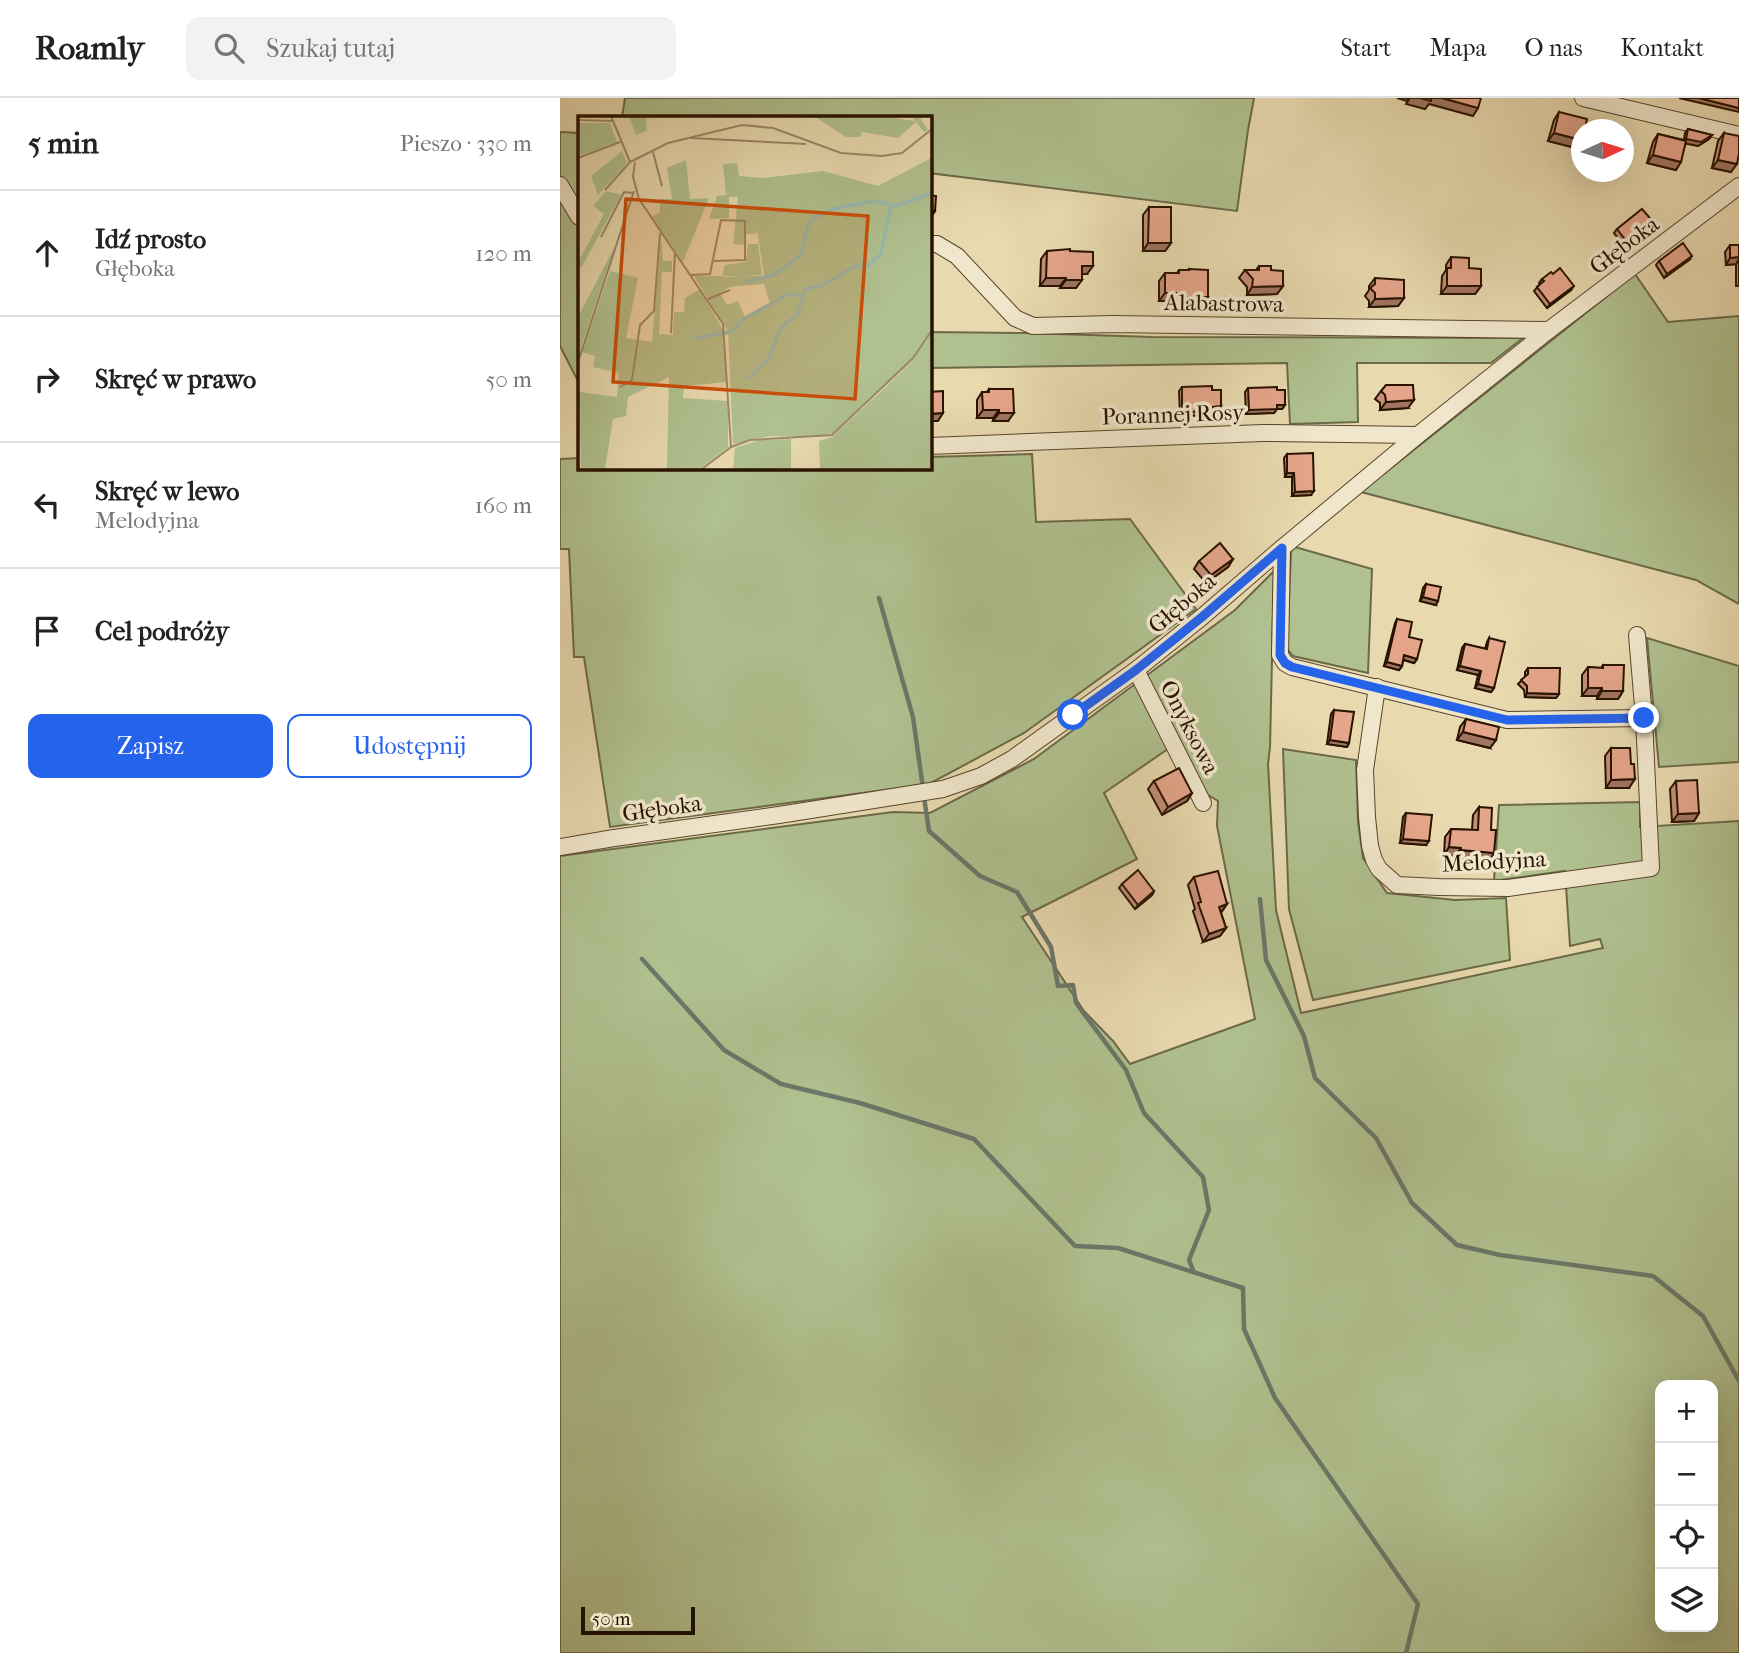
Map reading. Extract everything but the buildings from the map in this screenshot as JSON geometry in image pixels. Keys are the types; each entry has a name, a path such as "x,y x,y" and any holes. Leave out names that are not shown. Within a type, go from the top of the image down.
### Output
{"street":[{"path":"1583,98 1739,135"},
{"path":"560,185 578,215"},
{"name":"Głęboka","path":"560,847 943,789 981,776 1012,759 1136,670 1418,435 1549,330 1739,186"},
{"name":"Alabastrowa","path":"931,244 937,244 957,256 1015,318 1033,326 1112,324 1549,330"},
{"name":"Porannej Rosy","path":"931,446 1263,433 1418,435"},
{"path":"1282,548 1280,655 1285,663 1292,667 1507,720 1644,718"},
{"name":"Melodyjna","path":"1377,687 1365,770 1369,836 1374,860 1379,869 1396,885 1508,888 1651,868 1637,635"},
{"name":"Onyksowa","path":"1136,670 1203,803"}],"green space":[{"path":"625,98 1254,98 1237,211 931,173 931,116 622,116"},
{"path":"560,132 578,133 578,381 560,346"},
{"path":"1635,274 1668,322 1739,316 1739,604 1696,580 1361,492"},
{"path":"931,332 1153,337 1523,338 1491,363 1357,363 1358,422 1290,424 1287,363 931,368"},
{"path":"1032,454 1036,522 1130,519 1196,609 1024,733 929,784 610,827 584,657 574,657 569,549 560,549 560,459 578,458 578,469 931,469 931,457"},
{"path":"1295,547 1372,569 1368,673 1293,656 1287,649 1291,551"},
{"path":"1274,571 1268,764 1276,910 1301,1013 1603,948 1600,939 1570,946 1565,871 1494,881 1499,805 1640,802 1640,827 1739,821 1739,1653 560,1653 560,856 893,812 930,813 1034,759 1235,610","holes":["1178,742 1205,793 1218,801 1217,826 1255,1019 1130,1064 1113,1041 1084,1011 1022,917 1137,859 1104,793"]},
{"path":"1647,638 1739,666 1739,762 1659,767"},
{"path":"1283,749 1356,760 1358,822 1363,858 1387,893 1455,900 1506,898 1510,960 1313,1000 1289,909"}],"waterway":[{"path":"879,598 913,717 923,788"},
{"path":"924,797 929,831 980,876 1017,892 1051,947 1058,986 1073,985 1076,1003 1126,1070 1144,1113 1203,1177 1209,1210 1189,1260 1194,1272"},
{"path":"1260,899 1266,960 1304,1036 1315,1078 1376,1138 1412,1203 1457,1245 1500,1255 1653,1276 1703,1316 1739,1381"},
{"path":"642,959 724,1050 781,1084 860,1103 974,1139 1075,1246 1118,1248 1243,1288 1244,1329 1275,1398 1418,1604 1406,1653"}],"route":[{"path":"1073,715 1136,670 1282,548 1280,655 1285,663 1292,667 1507,720 1644,718"}]}
